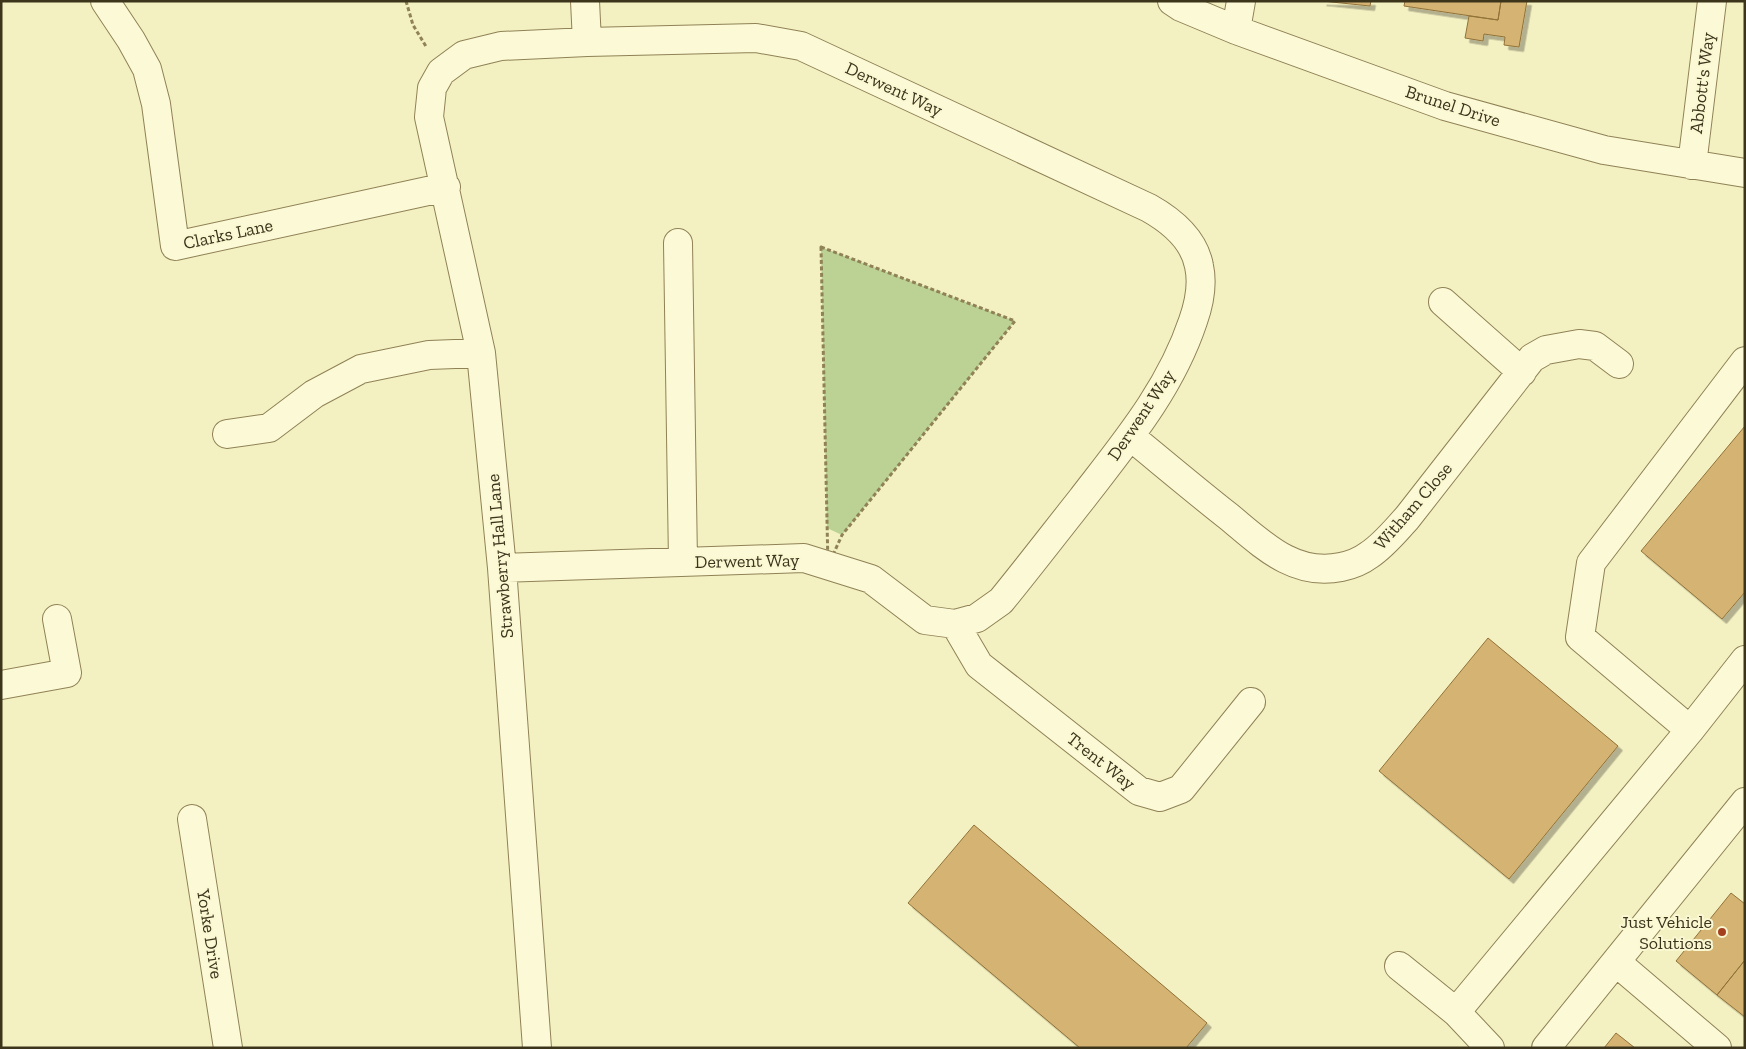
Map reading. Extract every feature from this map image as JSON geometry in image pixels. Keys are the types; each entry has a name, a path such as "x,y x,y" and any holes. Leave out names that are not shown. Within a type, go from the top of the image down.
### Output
{"street":[{"name":"Clarks Lane","path":"105,1 131,40 147,69 156,104 175,246 446,188"},
{"path":"585,1 587,42"},
{"name":"Brunel Drive","path":"1172,1 1181,7 1236,30 1445,106 1604,150 1745,173"},
{"path":"1236,30 1241,1"},
{"name":"Abbott's Way","path":"1692,165 1712,1"},
{"name":"Derwent Way","path":"441,72 464,55 501,46 756,38 801,46 1149,208 1166,218 1193,247 1200,266 1198,306 1189,334 1160,393 1130,436 1002,601 977,618 955,624 925,620 871,579 804,558 502,568"},
{"name":"Strawberry Hall Lane","path":"441,72 432,88 429,117 481,353 502,568 537,1048"},
{"path":"678,244 683,562"},
{"path":"1442,302 1522,372"},
{"name":"Witham Close","path":"1130,436 1265,547 1294,564 1313,569 1332,569 1350,565 1368,557 1385,542 1407,518 1532,358 1546,350 1578,344 1595,346 1619,364"},
{"path":"227,434 269,428 314,394 361,369 429,355 481,353"},
{"path":"1690,730 1580,636 1591,564 1745,361"},
{"path":"1,686 67,673 57,619"},
{"name":"Trent Way","path":"955,624 979,665 1139,791 1160,797 1180,789 1251,702"},
{"path":"1456,1012 1690,730 1745,660"},
{"path":"1546,1048 1745,802"},
{"name":"Yorke Drive","path":"192,819 228,1048"},
{"path":"1616,962 1717,1048"},
{"path":"1399,966 1456,1012 1490,1048"}],"path":[{"path":"406,1 414,26 441,72"},
{"path":"822,246 1015,321 842,535 828,566 827,528 822,246"}],"green space":[{"path":"821,247 1015,321 842,535 827,528"}],"building":[{"path":"1322,1 1371,1 1370,6"},
{"path":"1405,1 1501,1 1498,20 1404,6"},
{"path":"1501,1 1527,1 1519,47 1504,45 1505,37 1484,34 1483,41 1465,38 1469,16 1498,20"},
{"path":"1745,426 1745,592 1722,619 1641,551"},
{"path":"1488,638 1618,746 1509,879 1379,771"},
{"path":"974,825 1207,1023 1186,1048 1080,1048 908,903"},
{"name":"Just Vehicle Solutions","path":"1731,893 1745,904 1745,960 1717,995 1676,961"},
{"path":"1745,960 1745,1017 1717,995"},
{"path":"1616,1033 1635,1048 1604,1048"}],"place":[{"name":"Just Vehicle Solutions","path":"1722,932"}]}
